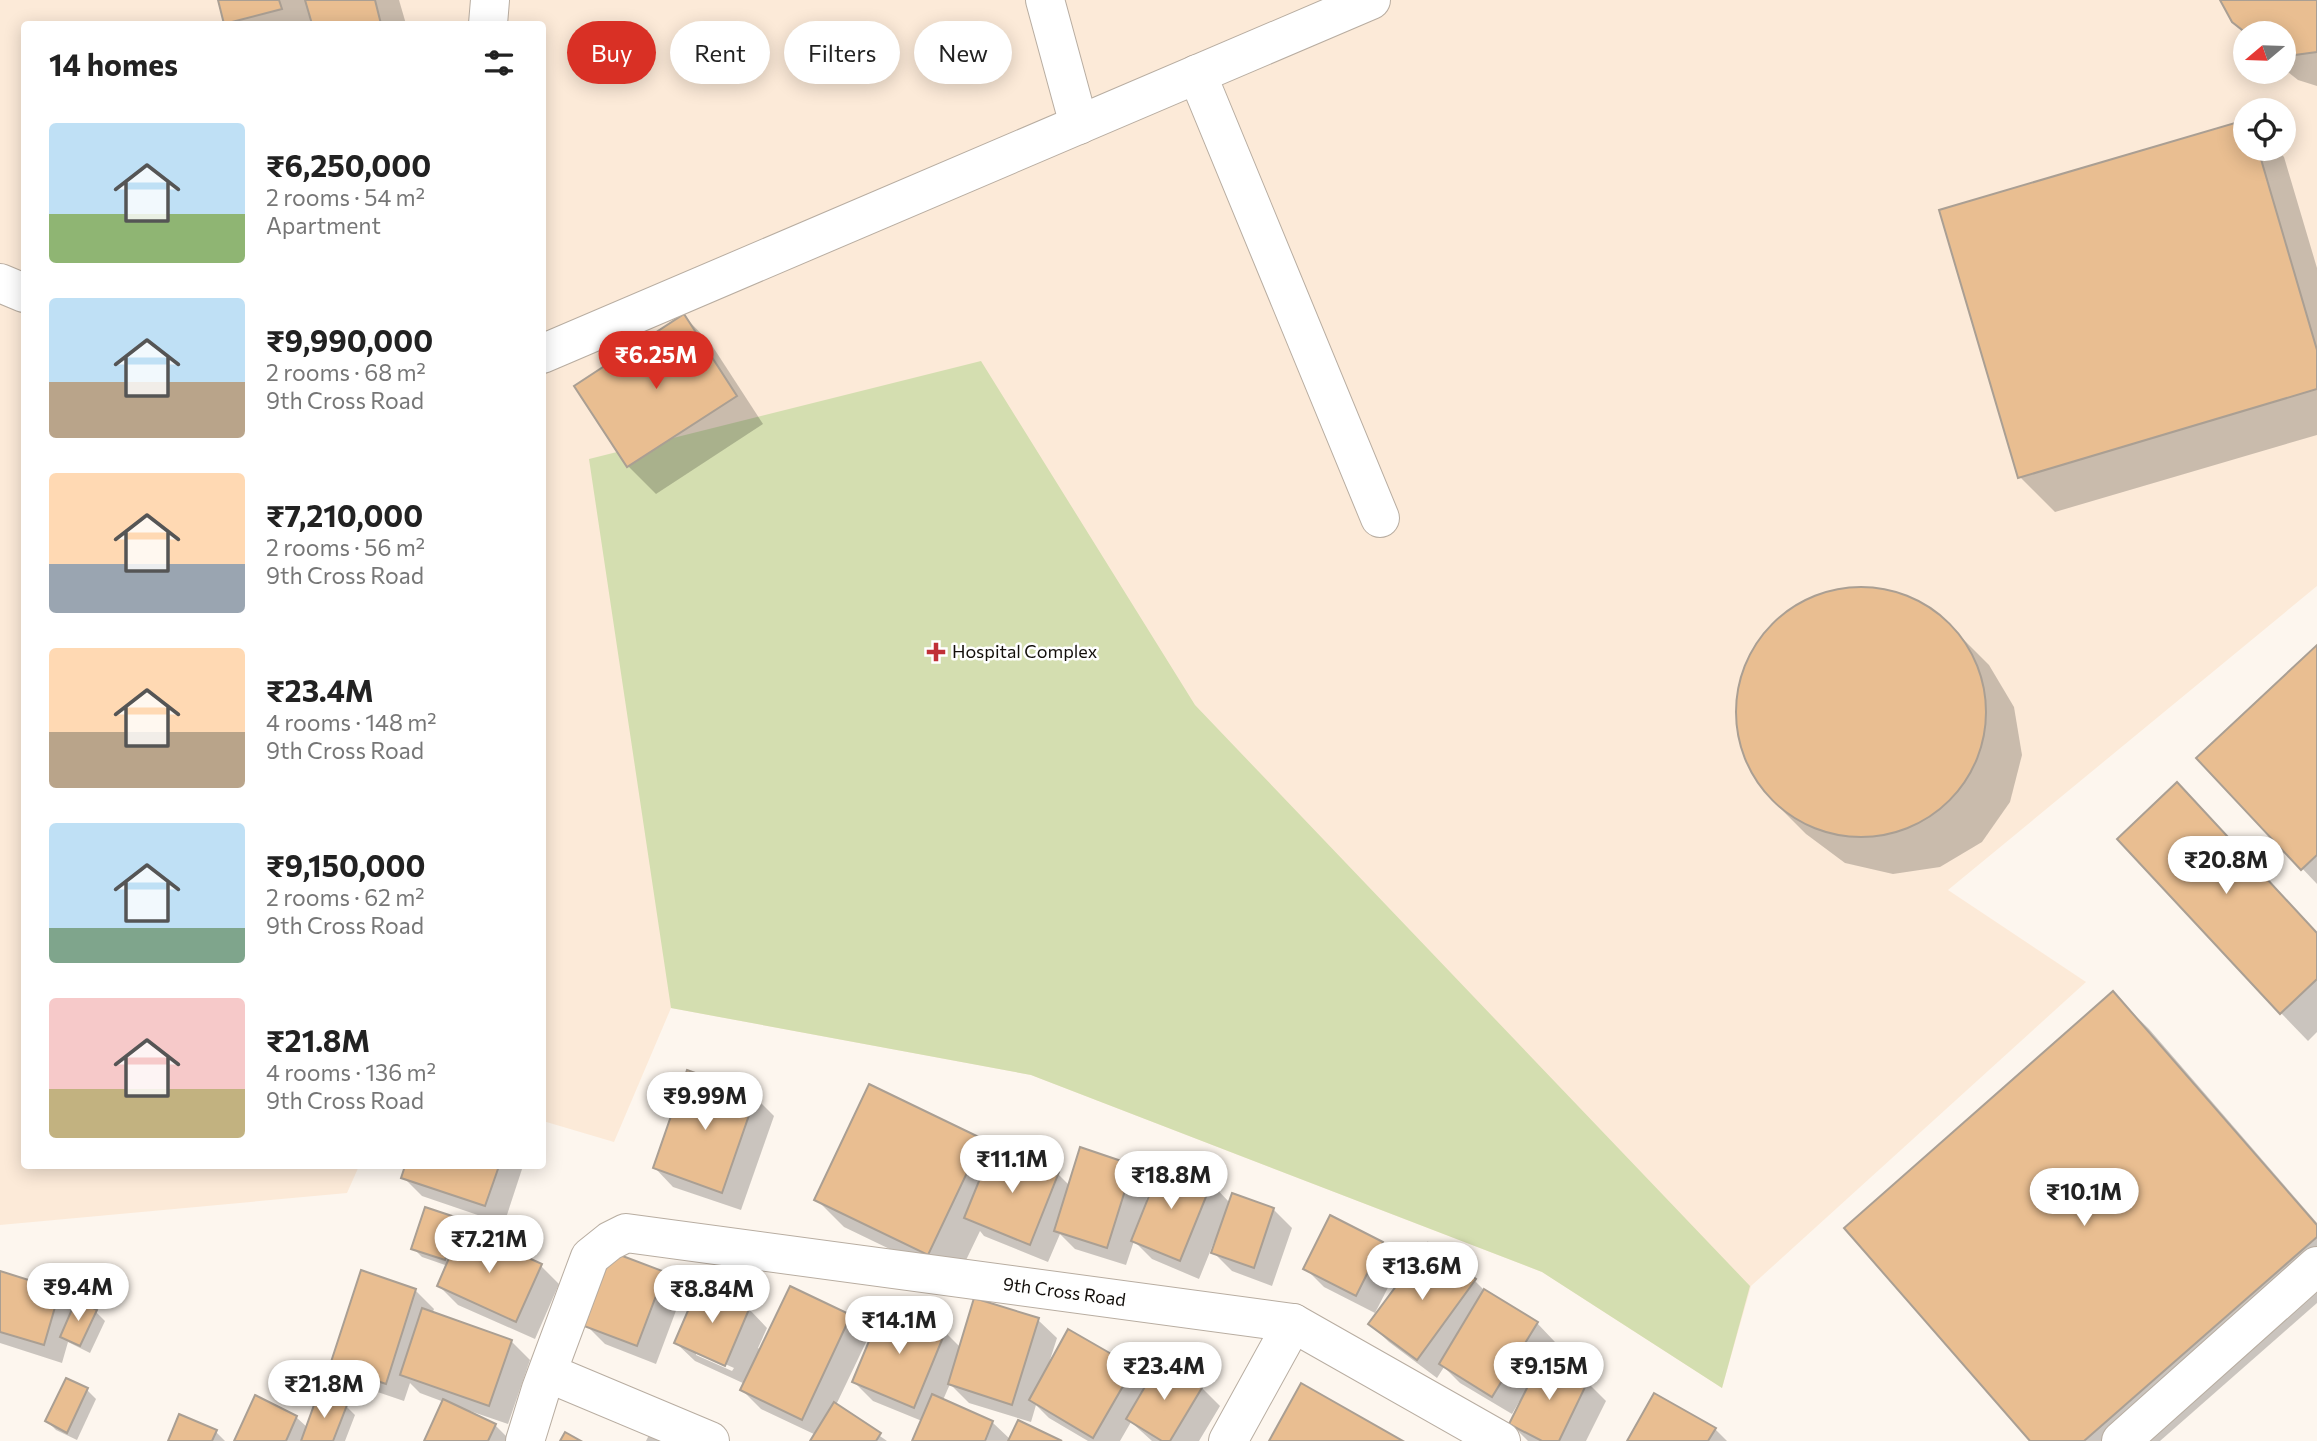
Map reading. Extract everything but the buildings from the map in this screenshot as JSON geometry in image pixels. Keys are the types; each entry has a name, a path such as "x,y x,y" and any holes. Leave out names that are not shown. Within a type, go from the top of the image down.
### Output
{"street":[{"path":"488,21 490,0"},
{"path":"1045,0 1079,125"},
{"path":"546,352 1371,0"},
{"path":"1197,74 1380,518"},
{"path":"0,283 21,292"},
{"name":"9th Cross Road","path":"525,1441 541,1389 590,1257 610,1241 626,1233 1293,1323 1501,1441"},
{"path":"2121,1441 2317,1266"},
{"path":"1228,1441 1293,1323"},
{"path":"548,1373 710,1441"}],"shaded area":[{"path":"0,0 2317,0 2317,586 1948,890 2086,982 1751,1286 1722,1388 1542,1272 1031,1075 671,1008 614,1142 546,1122 546,21 21,21 21,1169 358,1169 347,1193 0,1225"}],"green space":[{"path":"981,361 1195,705 1750,1286 1722,1388 1542,1272 1031,1075 671,1008 589,459"}],"place":[{"name":"Hospital Complex","path":"936,652"}]}
